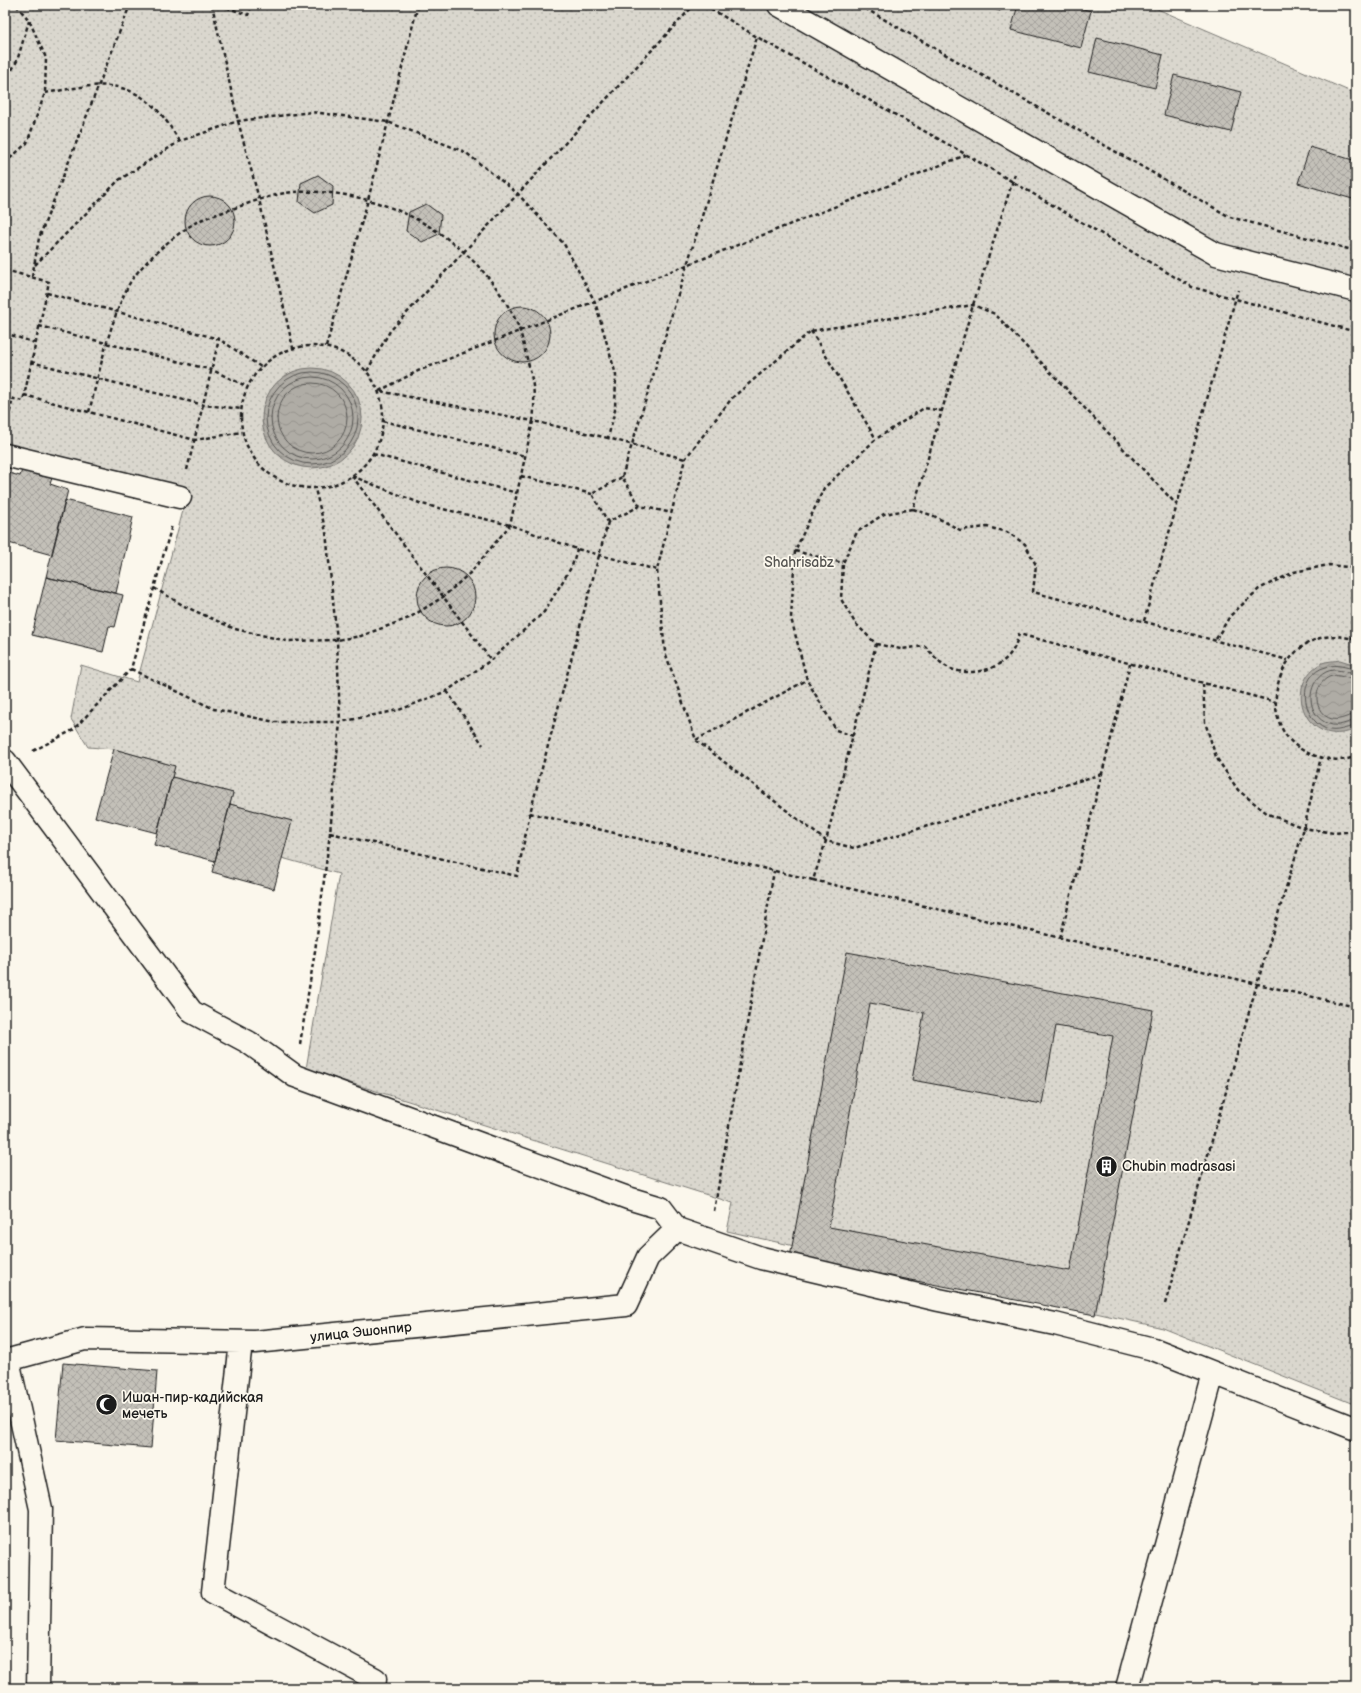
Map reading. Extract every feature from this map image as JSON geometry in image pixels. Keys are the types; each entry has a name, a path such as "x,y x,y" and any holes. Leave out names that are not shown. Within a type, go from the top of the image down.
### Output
{"street":[{"path":"779,5 1216,254 1356,290"},
{"path":"5,454 180,497"},
{"path":"7,762 192,1012 248,1042 295,1076 628,1198 661,1208 677,1229 761,1258 939,1300 1055,1324 1154,1349 1356,1429"},
{"name":"улица Эшонпир","path":"6,1360 85,1339 255,1342 626,1305 648,1257 677,1229"},
{"path":"241,1342 213,1592 375,1679 374,1688"},
{"path":"6,1360 41,1510 38,1688"},
{"path":"1127,1688 1213,1373"}],"path":[{"path":"5,163 27,143 45,93 46,58 29,20 16,5"},
{"path":"32,278 39,238 130,5"},
{"path":"212,5 238,121 259,199 293,348"},
{"path":"220,5 248,15 252,5"},
{"path":"326,347 368,200 418,5"},
{"path":"367,371 390,331 517,193 694,5"},
{"path":"704,5 757,37 967,155 1012,183 1192,287 1356,332"},
{"path":"859,5 1230,217 1356,251"},
{"path":"5,82 17,60 29,20"},
{"path":"521,476 592,494 622,477 757,37"},
{"path":"45,93 100,84 138,93 159,112 180,142"},
{"path":"35,265 119,180 180,142 238,121 312,112 388,122 465,152 517,193 564,244 596,302 616,375 615,410 608,438"},
{"path":"913,509 973,306 1024,145"},
{"path":"379,391 418,371 967,155"},
{"path":"89,412 97,378 117,312 132,279 165,244 201,220 259,199 294,192 338,194 368,200 404,212 442,234 465,251 495,286 513,315 520,332 536,399 533,421 510,525 471,572 443,597 409,618 361,636 337,640 287,641 235,629 186,607 154,588"},
{"path":"1144,621 1246,262"},
{"path":"5,270 49,282 23,401 5,397"},
{"path":"47,293 219,339 261,367"},
{"path":"1102,774 854,848 826,841 696,740 665,652 658,570 685,459 732,398 811,330 973,306 995,314 1177,504"},
{"path":"39,326 212,370 248,387"},
{"path":"811,330 876,439"},
{"path":"5,333 35,343"},
{"path":"7,762 73,730 131,669 180,497 204,405 219,339"},
{"path":"310,346 326,347 349,356 367,371 379,391 383,406 384,422 380,438 373,454 364,467 352,476 335,485 315,489 296,487 283,482 261,467 250,451 242,432 242,409 248,387 261,367 276,356 293,348 310,346"},
{"path":"31,362 204,405 242,409"},
{"path":"379,391 533,421 608,438 685,459"},
{"path":"24,395 195,440 242,432"},
{"path":"5,432 13,399"},
{"path":"853,736 836,730 807,680 791,618 795,551 824,488 876,439 924,408 942,411"},
{"path":"384,422 525,456"},
{"path":"373,454 517,493"},
{"path":"352,476 422,504 510,525 577,549 658,570"},
{"path":"352,476 491,660"},
{"path":"622,477 640,506"},
{"path":"295,1076 315,951 330,833 340,722 337,640 326,532 315,489"},
{"path":"330,833 517,876 530,813 601,555 608,522 592,494"},
{"path":"608,522 640,506 672,514"},
{"path":"1275,702 1019,634 1011,654 995,667 973,672 950,668 935,657 926,646 901,649 876,644 855,623 841,599 843,563 857,532 884,514 913,509 934,516 960,530 987,527 1007,532 1024,544 1036,565 1033,592 1216,639 1288,660"},
{"path":"131,669 214,710 275,722 340,722 399,710 447,691 491,660 544,612 572,566 577,549"},
{"path":"795,551 843,563"},
{"path":"1216,639 1230,616 1259,589 1294,572 1329,565 1356,568"},
{"path":"1352,638 1356,623"},
{"path":"1356,640 1346,636 1326,637 1308,642 1292,654 1281,672 1275,702 1276,714 1281,727 1294,744 1312,755 1331,760 1356,756"},
{"path":"813,880 826,841 876,644"},
{"path":"1060,938 1130,664"},
{"path":"696,740 807,680"},
{"path":"1203,684 1205,722 1216,757 1238,790 1268,814 1304,828 1334,833 1356,831"},
{"path":"447,691 483,745"},
{"path":"1165,1304 1257,984 1304,828 1321,757"},
{"path":"530,813 1356,1007"},
{"path":"700,1237 714,1211 774,871"}],"green space":[{"name":"Shahrisabz","path":"5,5 1148,5 1356,94 1356,1405 1163,1328 727,1231 733,1203 306,1069 339,874 282,858 292,821 230,804 233,793 172,777 174,766 114,749 88,747 71,719 81,665 137,682 188,492 5,443"}],"water":[{"path":"312,368 331,372 347,383 358,399 362,418 358,437 347,453 331,464 312,468 293,464 277,453 266,437 262,418 266,399 277,383 293,372"},
{"path":"1340,660 1356,665 1356,729 1338,733 1323,731 1312,723 1304,712 1301,699 1303,685 1310,673 1322,663"}],"building":[{"path":"980,5 1002,5 1000,11"},
{"path":"1018,5 1067,5 1091,11 1081,48 1011,30"},
{"path":"1097,38 1163,55 1155,88 1089,72"},
{"path":"1174,75 1241,92 1231,132 1164,115"},
{"path":"1310,147 1356,161 1356,200 1298,183"},
{"path":"318,175 333,186 332,205 315,213 299,202 301,183"},
{"path":"205,196 215,196 228,203 235,216 235,226 228,239 215,246 205,246 196,242 189,235 185,226 185,216 189,207 196,200"},
{"path":"426,204 441,215 439,234 422,242 406,231 409,212"},
{"path":"516,306 528,306 538,310 546,318 550,328 550,340 546,350 538,358 528,362 516,362 506,358 498,350 494,340 494,328 498,318 506,310"},
{"path":"22,470 52,478 50,484 68,490 52,555 5,542 5,472 20,476"},
{"path":"65,500 133,517 116,593 46,577"},
{"path":"446,568 462,573 470,581 475,597 470,613 462,621 446,626 430,621 422,613 417,597 422,581 430,573"},
{"path":"46,577 123,595 115,627 109,626 103,652 32,635"},
{"path":"114,749 175,766 157,833 95,817"},
{"path":"172,777 233,793 215,861 154,845"},
{"path":"230,804 292,821 274,889 212,872"},
{"name":"Chubin madrasasi","path":"847,952 1153,1010 1095,1315 790,1257","holes":["870,1003 924,1013 912,1080 1042,1104 1056,1026 1113,1036 1070,1271 829,1227"]},
{"name":"Ишан-пир-кадийская мечеть","path":"63,1363 157,1371 151,1448 56,1440"}],"place":[{"name":"Chubin madrasasi","path":"1107,1166"},
{"name":"Ишан-пир-кадийская мечеть","path":"107,1405"}]}
